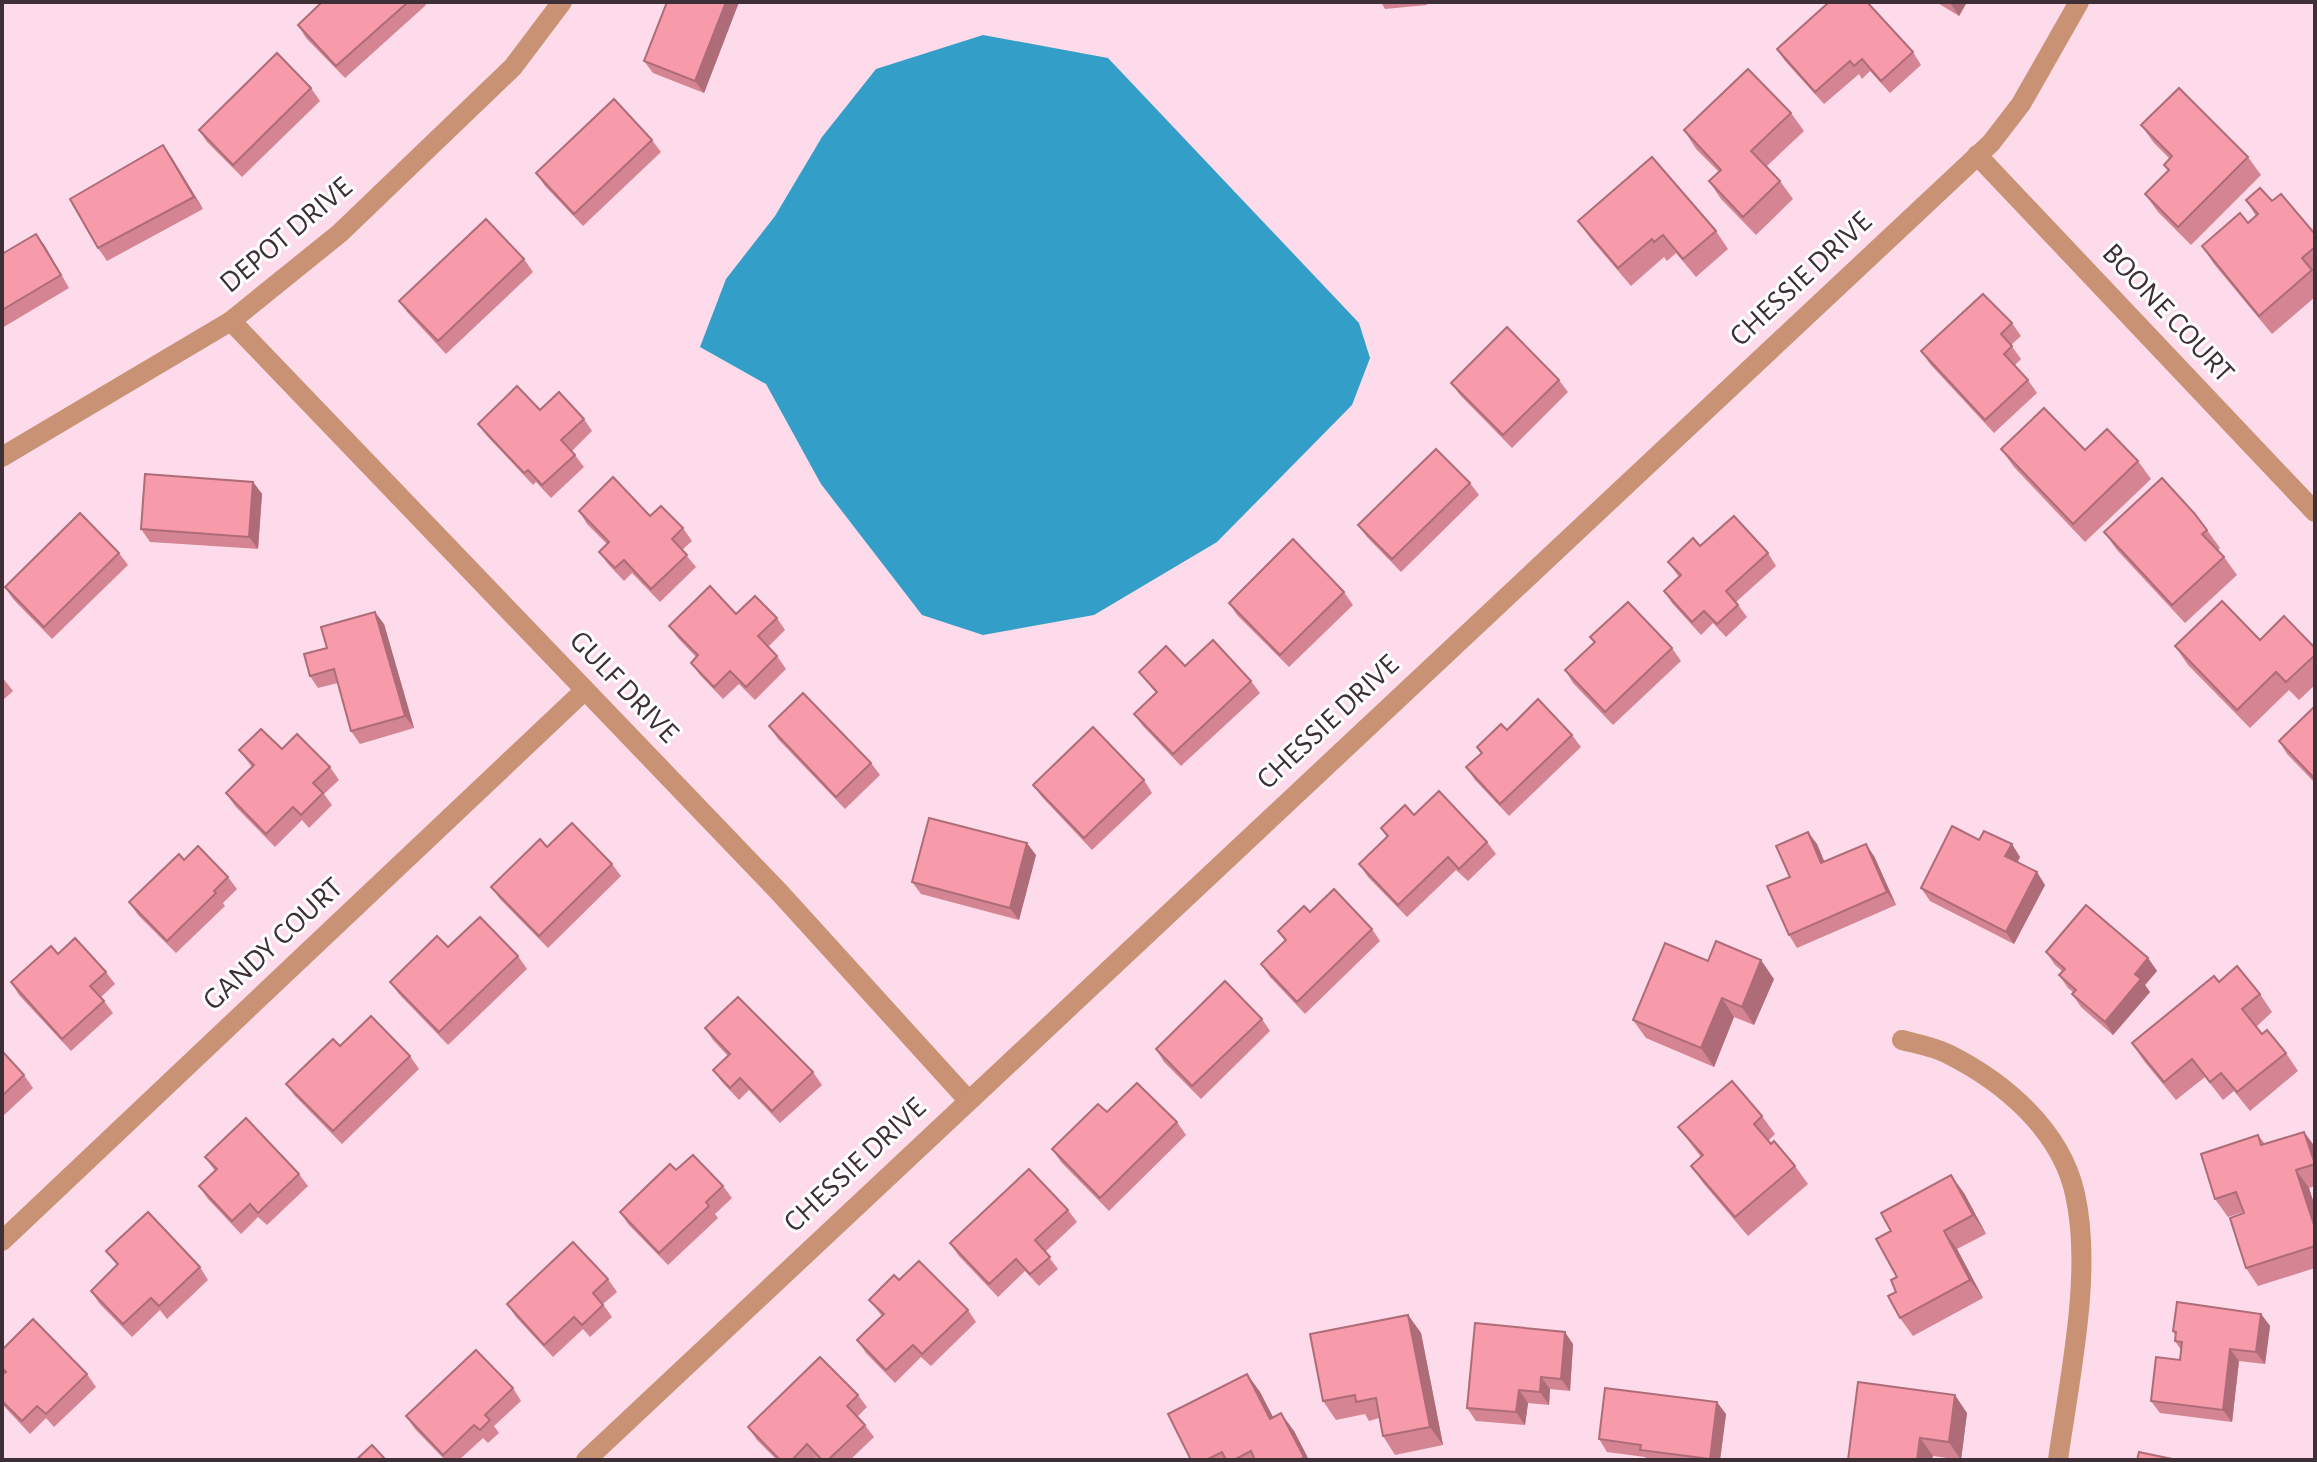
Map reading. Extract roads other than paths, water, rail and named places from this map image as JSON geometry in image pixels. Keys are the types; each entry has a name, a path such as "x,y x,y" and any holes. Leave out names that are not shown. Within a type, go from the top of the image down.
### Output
{"street":[{"name":"DEPOT DRIVE","path":"2,457 231,321 340,233 502,78 562,2"},
{"name":"CHESSIE DRIVE","path":"586,1460 1977,155 2021,104 2079,2"},
{"name":"BOONE COURT","path":"1977,155 2315,512"},
{"name":"GULF DRIVE","path":"231,321 780,893 968,1100"},
{"name":"GANDY COURT","path":"2,1241 585,690"},
{"path":"1902,1040 1947,1053 2016,1098 2052,1140 2075,1193 2082,1286 2058,1460"}],"water":[{"path":"983,35 1108,58 1359,323 1370,358 1352,405 1217,542 1094,615 983,635 922,615 821,484 766,384 700,347 726,279 775,216 822,137 876,69"}]}
